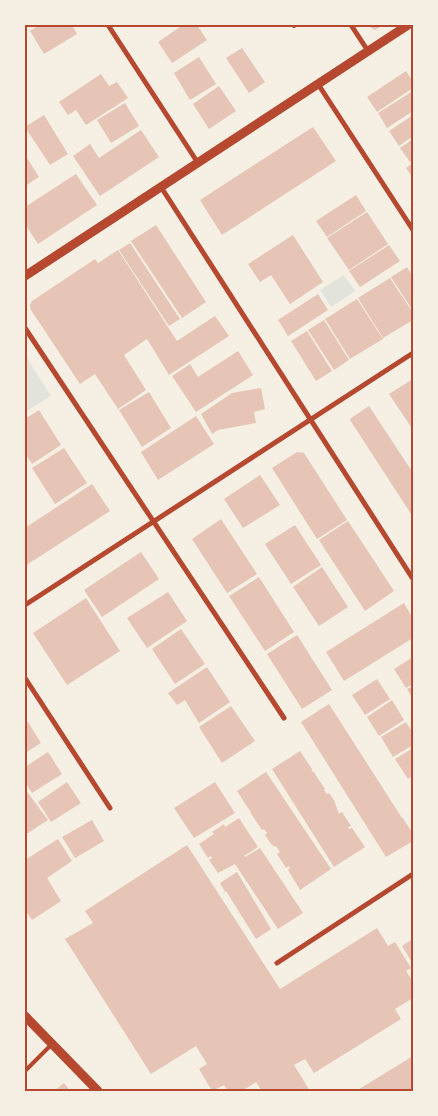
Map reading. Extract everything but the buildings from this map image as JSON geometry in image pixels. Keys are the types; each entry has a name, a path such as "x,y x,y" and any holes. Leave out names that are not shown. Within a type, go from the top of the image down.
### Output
{"street":[{"path":"108,25 198,163"},
{"path":"351,25 368,51"},
{"path":"26,272 161,187 408,25"},
{"path":"318,84 413,230"},
{"path":"161,187 413,579"},
{"path":"25,328 284,718"},
{"path":"25,605 413,353"},
{"path":"25,678 110,808"},
{"path":"277,963 413,874"},
{"path":"25,1016 51,1045 98,1091"}],"lane":[{"path":"25,1071 51,1045"}],"shaded area":[{"path":"344,275 355,291 331,307 320,290"},
{"path":"25,355 51,396 25,412"}]}
